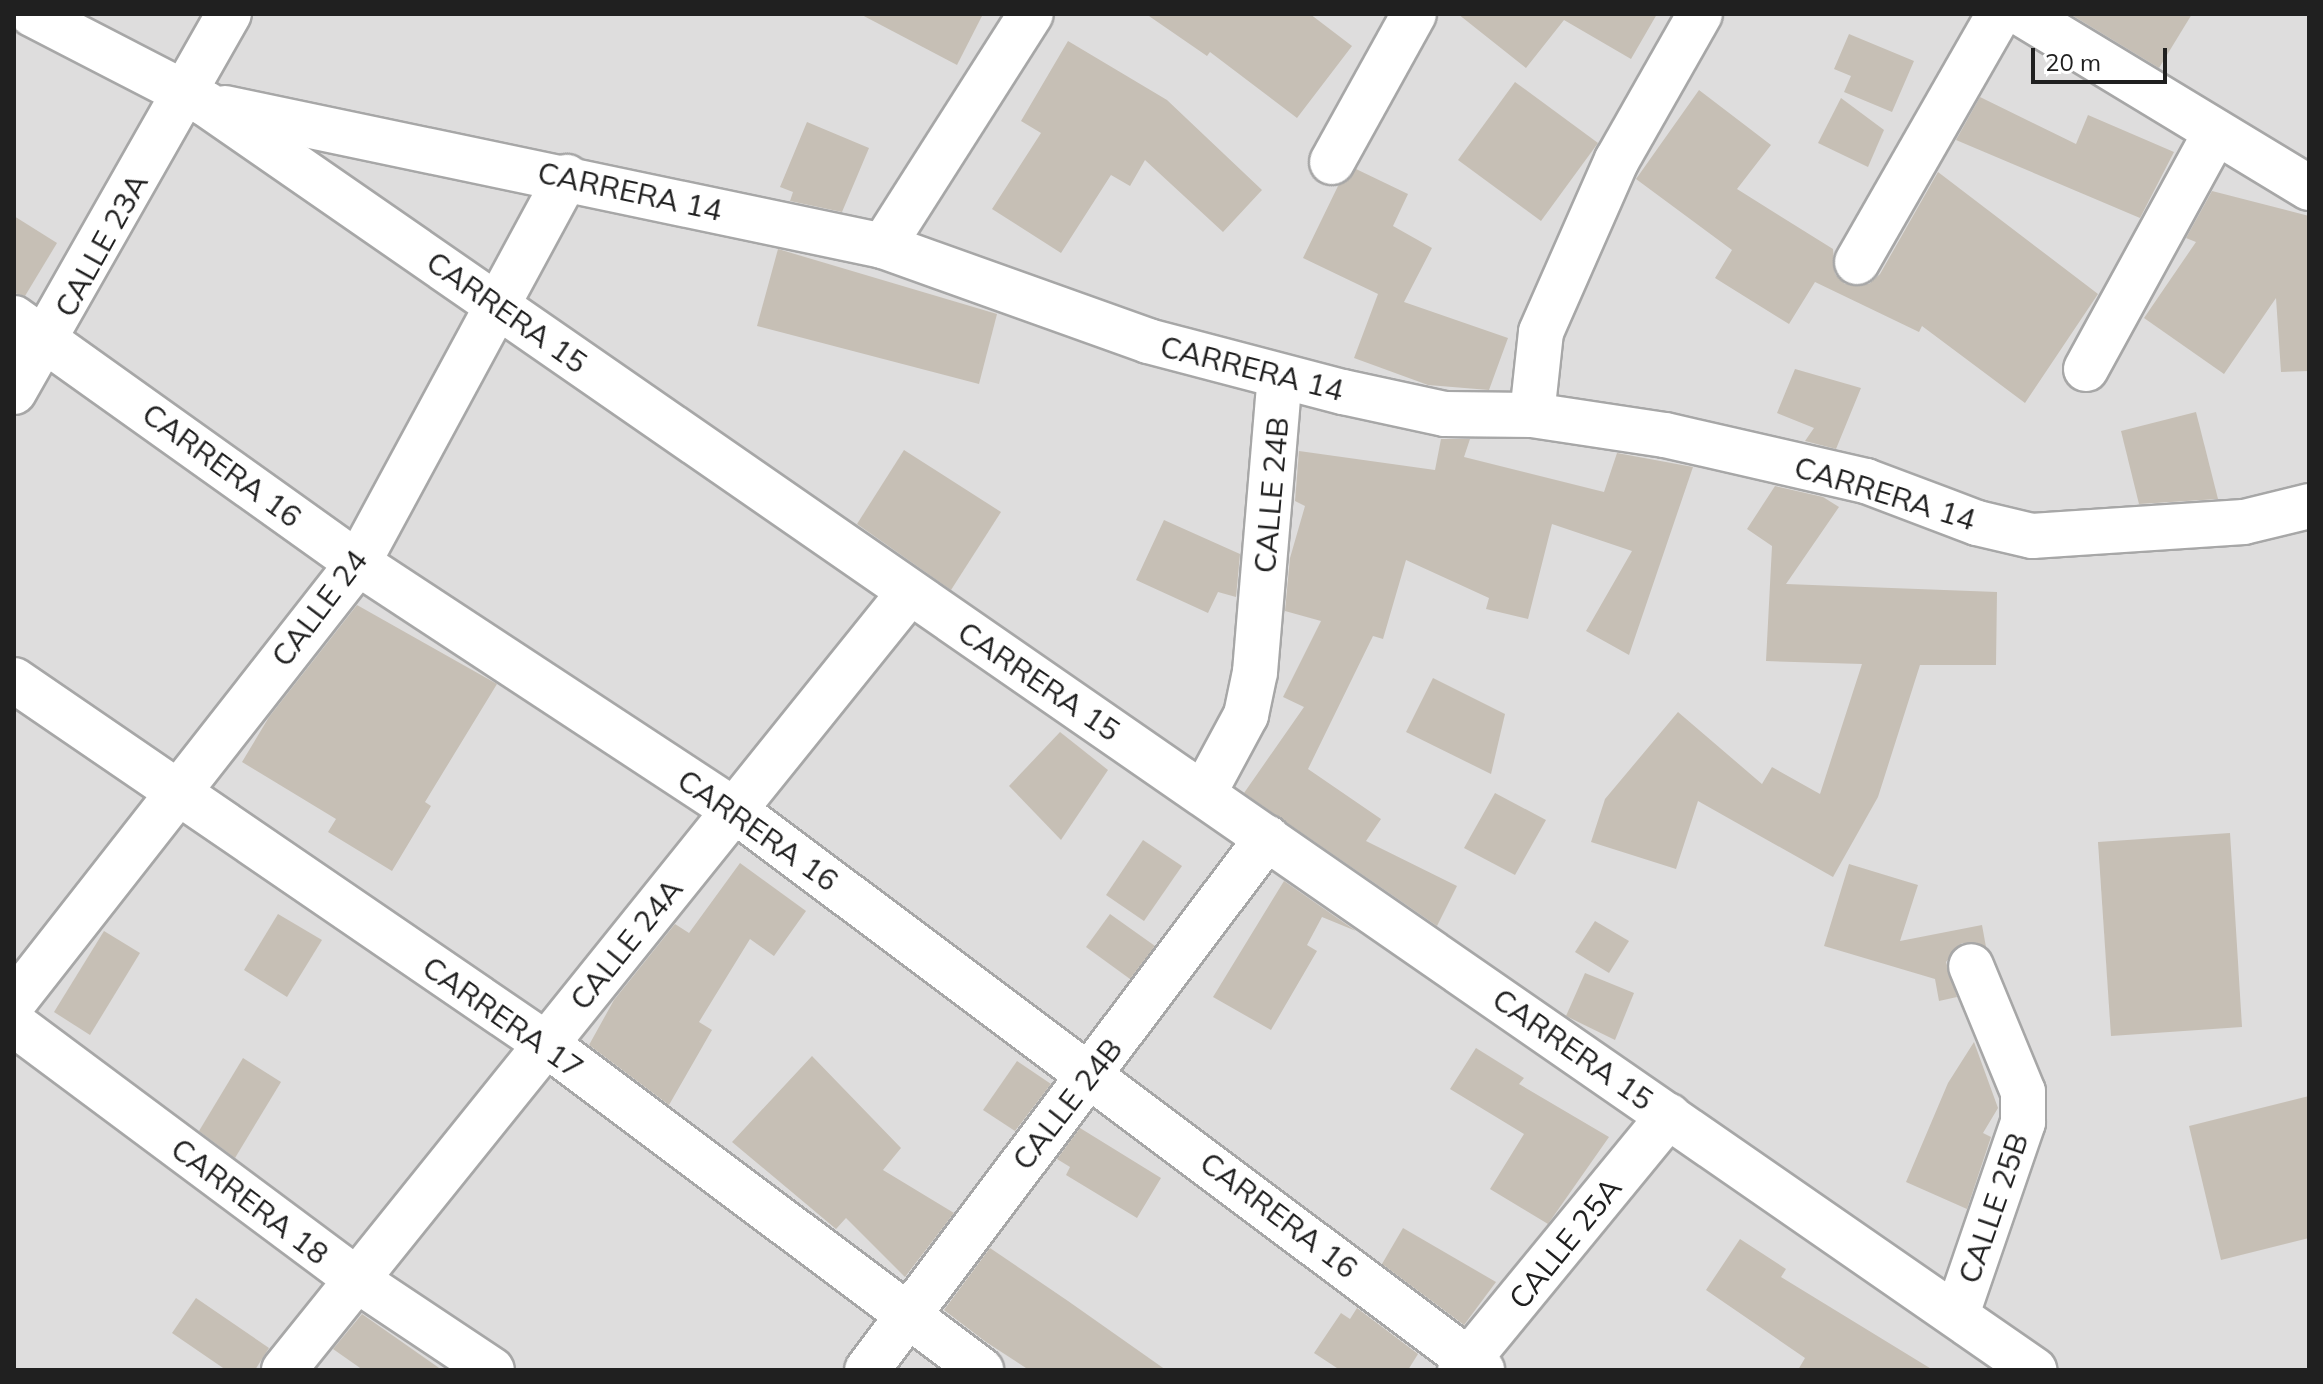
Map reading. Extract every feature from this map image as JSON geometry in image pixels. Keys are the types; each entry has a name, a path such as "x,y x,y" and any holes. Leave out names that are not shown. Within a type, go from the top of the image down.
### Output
{"street":[{"name":"CARRERA 15","path":"32,14 195,100 1204,793 2034,1370"},
{"name":"CALLE 23A","path":"14,392 31,329 195,100 229,14"},
{"path":"883,246 1031,14"},
{"path":"1332,162 1414,14"},
{"path":"1532,415 1541,332 1617,160 1700,14"},
{"path":"1857,262 1999,14"},
{"path":"2022,14 2214,135 2309,188"},
{"name":"CARRERA 14","path":"195,100 883,246 1148,341 1280,377 1445,414 1532,415 1665,435 1866,481 1977,523 2032,536 2244,522 2309,506"},
{"path":"2086,369 2214,135"},
{"name":"CALLE 24","path":"14,1002 358,563 500,308 567,177"},
{"name":"CARRERA 16","path":"31,329 358,563 733,809 1092,1074 1470,1367"},
{"name":"CALLE 24B","path":"1204,793 1246,715 1255,672 1280,377"},
{"name":"CALLE 24A","path":"284,1370 909,593"},
{"name":"CARRERA 17","path":"14,680 175,794 546,1044 981,1370"},
{"name":"CALLE 24B","path":"867,1370 905,1314 1092,1074 1267,838"},
{"name":"CALLE 25B","path":"1957,1314 2023,1122 2023,1092 1971,966"},
{"name":"CARRERA 18","path":"14,1024 357,1280 492,1370"},
{"name":"CALLE 25A","path":"1470,1367 1669,1116"}],"shaded area":[{"path":"14,14 2309,14 2309,1370 14,1370"}],"building":[{"path":"860,14 983,14 957,65"},
{"path":"1146,14 1310,14 1352,46 1297,118 1210,52 1207,56"},
{"path":"1458,14 1657,14 1631,59 1564,20 1526,68"},
{"path":"2070,14 2192,14 2159,68"},
{"path":"1849,34 1914,61 1892,112 1844,92 1851,76 1834,69"},
{"path":"1068,41 1167,100 1262,190 1223,232 1145,160 1130,186 1111,175 1061,253 992,209 1041,133 1021,121"},
{"path":"1515,82 1598,143 1541,221 1458,160"},
{"path":"1699,90 1771,145 1737,189 1833,249 1835,274 1845,284 1869,284 1880,274 1938,172 2098,294 2025,403 1922,326 1919,332 1815,282 1789,324 1715,278 1732,250 1636,179"},
{"path":"1980,97 2076,144 2088,115 2174,152 2140,218 1956,140"},
{"path":"1841,98 1884,130 1868,167 1818,143"},
{"path":"807,122 869,148 842,212 790,201 793,192 780,187"},
{"path":"1356,169 1408,194 1393,226 1432,248 1404,302 1508,338 1489,390 1428,385 1354,358 1378,294 1303,258 1338,186"},
{"path":"2212,191 2309,216 2309,371 2281,372 2276,298 2224,374 2144,318 2196,242 2186,238"},
{"path":"14,216 57,243 25,296 14,293"},
{"path":"778,249 997,314 979,384 757,326"},
{"path":"1795,369 1861,388 1836,449 1805,441 1814,428 1777,413"},
{"path":"2196,412 2218,499 2139,504 2121,431"},
{"path":"1441,439 1470,439 1464,457 1604,492 1617,453 1693,467 1629,655 1586,631 1632,551 1552,524 1528,619 1486,609 1489,598 1406,560 1383,639 1373,636 1308,769 1381,819 1366,841 1457,886 1437,926 1244,793 1304,707 1283,697 1321,621 1285,611 1290,558 1305,506 1295,501 1299,451 1435,470"},
{"path":"904,450 1001,512 951,590 857,524"},
{"path":"1775,486 1823,497 1839,507 1786,584 1997,592 1996,665 1920,665 1878,797 1833,877 1698,801 1676,869 1591,842 1605,799 1678,712 1762,784 1772,767 1820,794 1862,664 1766,661 1772,546 1747,529"},
{"path":"1164,520 1240,554 1236,597 1218,592 1208,613 1136,580"},
{"path":"357,605 497,684 425,802 431,806 392,871 328,832 336,819 242,762 269,717"},
{"path":"1433,678 1505,714 1491,774 1406,732"},
{"path":"1060,732 1108,770 1061,840 1009,786"},
{"path":"1495,793 1546,820 1515,875 1464,848"},
{"path":"2230,833 2242,1027 2111,1036 2098,842"},
{"path":"1143,840 1182,866 1144,921 1106,895"},
{"path":"740,863 806,911 774,956 750,939 699,1022 712,1030 669,1105 589,1045 614,1000 675,924 689,933"},
{"path":"1849,864 1918,885 1900,941 1982,925 1986,947 1962,943 1946,962 1957,997 1939,1001 1935,979 1824,946"},
{"path":"1284,881 1356,931 1322,917 1307,945 1317,951 1271,1030 1213,997"},
{"path":"278,914 322,940 287,997 244,970"},
{"path":"1110,914 1155,946 1130,979 1086,947"},
{"path":"1595,921 1629,941 1609,973 1575,952"},
{"path":"104,931 140,953 90,1035 54,1012"},
{"path":"1585,973 1634,993 1615,1040 1566,1016"},
{"path":"1974,1042 1998,1108 1983,1133 1991,1137 1967,1209 1906,1182 1948,1083"},
{"path":"1476,1048 1524,1078 1519,1084 1609,1137 1548,1224 1490,1189 1524,1134 1450,1089"},
{"path":"812,1056 901,1148 883,1170 954,1213 905,1277 846,1218 836,1229 732,1142"},
{"path":"243,1058 281,1082 235,1158 199,1131"},
{"path":"1017,1061 1051,1084 1015,1131 983,1110"},
{"path":"2309,1096 2309,1238 2221,1260 2189,1126"},
{"path":"1080,1128 1161,1178 1137,1218 1066,1175 1070,1167 1057,1159"},
{"path":"1403,1228 1496,1282 1464,1325 1382,1264"},
{"path":"1740,1239 1786,1269 1781,1277 1933,1370 1798,1370 1805,1358 1706,1290"},
{"path":"990,1248 1166,1370 1029,1370 986,1342 944,1310"},
{"path":"196,1298 269,1348 255,1370 226,1370 172,1333"},
{"path":"1357,1308 1418,1354 1408,1370 1340,1370 1314,1353 1341,1313 1350,1319"},
{"path":"362,1314 442,1370 363,1370 333,1349"}]}
